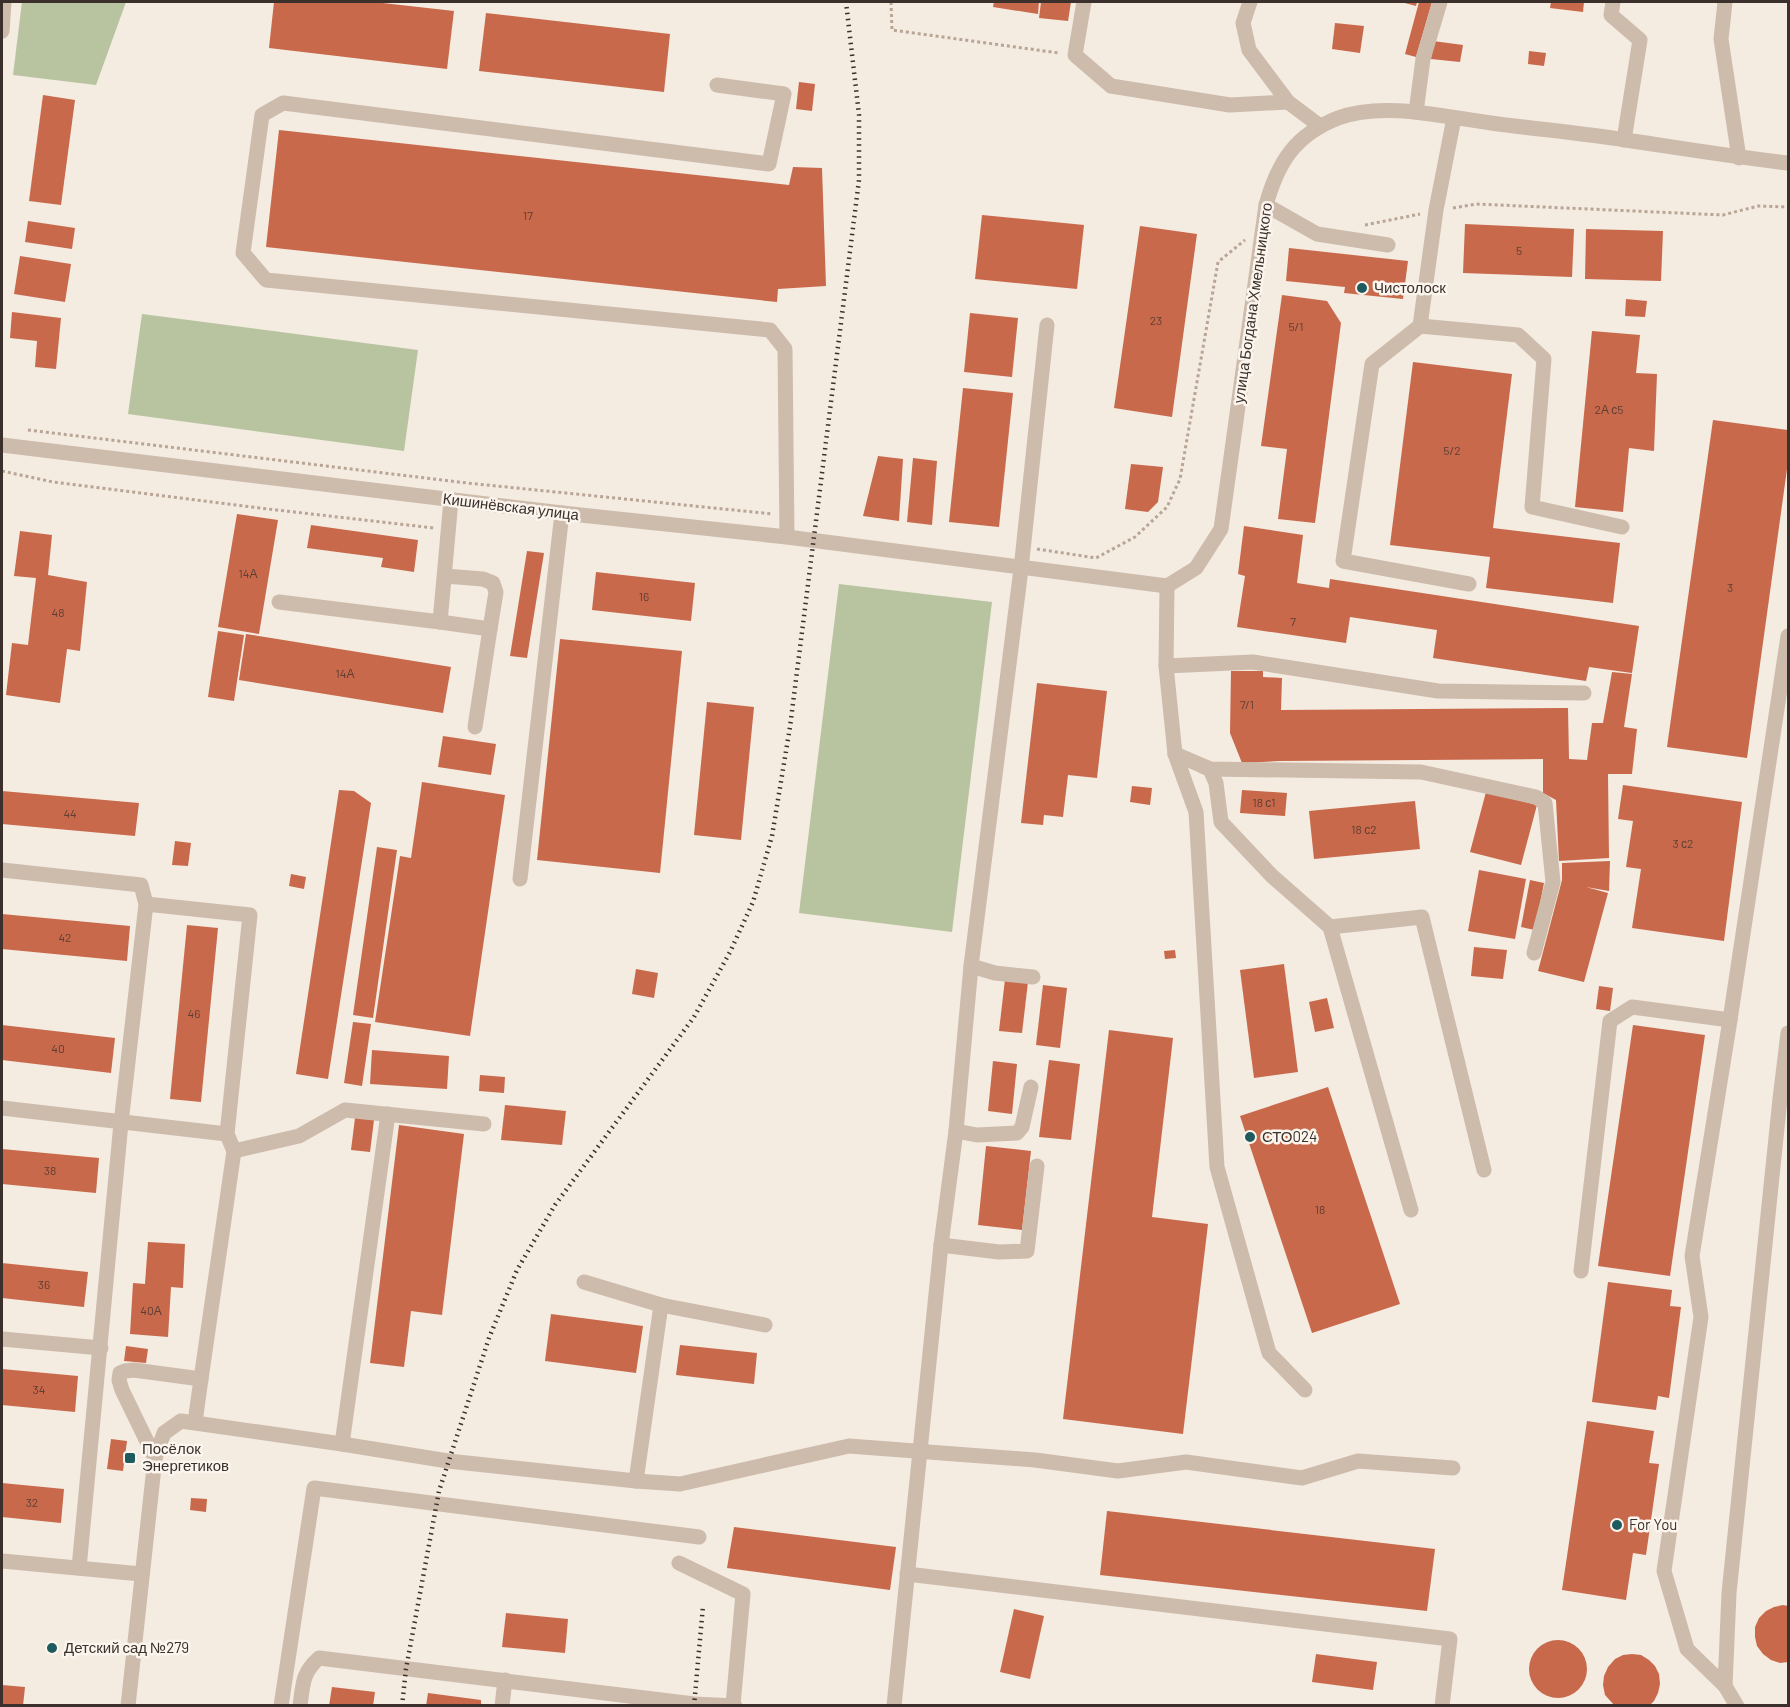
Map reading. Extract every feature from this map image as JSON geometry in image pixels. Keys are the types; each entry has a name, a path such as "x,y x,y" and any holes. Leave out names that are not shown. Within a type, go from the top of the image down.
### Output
{"street":[{"path":"2,31 4,2"},
{"path":"1084,2 1076,56 1111,86 1230,105 1288,102"},
{"path":"1250,2 1243,23 1249,50 1288,102 1320,126"},
{"path":"1416,112 1423,59 1440,2"},
{"path":"1613,2 1611,15 1640,40 1624,140"},
{"path":"1725,2 1721,39 1739,158"},
{"path":"717,85 784,94 769,164 283,103 262,115 243,252 266,280 770,330 785,348 787,537"},
{"name":"улица Богдана Хмельницкого","path":"1167,586 1196,568 1221,529 1266,205 1279,168 1289,150 1305,136 1320,126 1350,115 1375,112 1416,112 1788,163"},
{"path":"1420,326 1436,210 1454,118"},
{"path":"1266,205 1317,234 1388,244"},
{"path":"894,1706 941,1245 956,1131 971,966 1021,569 1047,325"},
{"path":"1469,584 1343,561 1372,364 1420,326 1518,335 1544,359 1532,507 1622,526"},
{"name":"Кишинёвская улица","path":"2,445 451,500 787,537 1021,569"},
{"path":"440,622 451,500"},
{"path":"520,879 562,513"},
{"path":"1021,569 1167,586 1166,666 1175,754 1196,812 1217,1167 1269,1353 1305,1390"},
{"path":"445,576 483,579 493,583 496,592 475,727"},
{"path":"279,602 490,629"},
{"path":"1737,1706 1725,1686 1688,1649 1664,1571 1701,1317 1692,1256 1788,636"},
{"path":"1166,666 1253,662 1438,691 1584,693"},
{"path":"1175,754 1210,769 1421,772 1536,797 1545,803 1553,882 1534,952"},
{"path":"1210,769 1216,783 1221,822 1272,876 1330,927 1411,1210"},
{"path":"2,870 141,885 146,904 122,1123 79,1568"},
{"path":"146,904 250,915 227,1134 234,1151 195,1422"},
{"path":"1330,927 1422,917 1484,1170"},
{"path":"971,966 995,973 1033,977"},
{"path":"1581,1270 1610,1021 1632,1007 1730,1020"},
{"path":"1725,1686 1729,1593 1788,1033"},
{"path":"956,1131 977,1135 1017,1133 1022,1127 1031,1087"},
{"path":"2,1108 227,1134"},
{"path":"234,1151 298,1136 345,1110 483,1125"},
{"path":"342,1444 388,1114"},
{"path":"941,1245 999,1252 1027,1251 1037,1166"},
{"path":"584,1282 661,1305 765,1325"},
{"path":"636,1481 661,1305"},
{"path":"2,1339 101,1348"},
{"path":"156,1458 122,1390 119,1380 120,1373 134,1370 201,1379"},
{"path":"128,1706 141,1574 156,1458 164,1433 181,1421 448,1461 680,1484 849,1446 1035,1460 1118,1471 1186,1462 1302,1478 1358,1461 1453,1468"},
{"path":"281,1706 314,1488 699,1537"},
{"path":"2,1561 141,1574"},
{"path":"300,1706 303,1678 310,1666 319,1658 505,1680 593,1698 734,1705 744,1594 679,1563"},
{"path":"907,1574 1450,1639 1442,1706"},
{"path":"502,1706 505,1680"}],"path":[{"path":"891,2 892,30 1076,56"},
{"path":"1360,226 1476,204 1723,215 1758,206 1788,207"},
{"path":"1023,547 1096,558 1135,537 1167,507 1180,479 1218,262 1263,226"},
{"path":"17,429 467,483 788,516"},
{"path":"2,471 64,483 448,530"}],"green space":[{"path":"22,2 126,2 96,85 13,75"},
{"path":"142,314 418,350 404,451 128,414"},
{"path":"839,584 992,602 952,932 799,913"}],"building":[{"path":"274,2 374,2 454,11 447,69 269,48"},
{"path":"994,2 1039,2 1038,14 993,7"},
{"path":"1041,2 1071,2 1068,21 1039,18"},
{"path":"1401,2 1417,2 1416,6"},
{"path":"1419,2 1432,2 1416,57 1405,54"},
{"path":"1551,2 1584,2 1583,12 1550,8"},
{"path":"486,13 670,34 664,92 479,71"},
{"path":"1335,23 1364,26 1360,53 1332,49"},
{"path":"1433,41 1463,45 1460,62 1431,59"},
{"path":"1529,51 1546,53 1544,66 1528,64"},
{"path":"799,82 815,84 812,111 796,109"},
{"path":"43,95 75,100 61,205 29,201"},
{"path":"279,130 789,185 793,167 822,168 826,286 778,289 777,302 266,247"},
{"path":"982,215 1084,225 1077,289 975,279"},
{"path":"28,221 75,228 72,249 25,242"},
{"path":"1465,224 1574,229 1572,277 1463,273"},
{"path":"1140,226 1197,234 1172,417 1114,408"},
{"path":"1586,229 1663,231 1661,281 1585,279"},
{"path":"1289,248 1408,261 1403,299 1344,293 1345,287 1286,281"},
{"path":"20,256 71,264 65,302 14,294"},
{"path":"1282,295 1327,301 1341,323 1315,523 1278,519 1287,449 1261,446"},
{"path":"1626,299 1647,301 1645,317 1625,316"},
{"path":"12,312 61,318 56,369 35,367 37,341 10,338"},
{"path":"970,313 1018,318 1012,377 964,372"},
{"path":"1592,331 1640,335 1636,373 1657,374 1654,451 1629,448 1623,512 1575,507"},
{"path":"1413,362 1512,374 1493,528 1620,543 1613,603 1486,588 1490,557 1390,545"},
{"path":"963,388 1013,393 999,527 949,522"},
{"path":"1713,420 1788,430 1788,462 1747,758 1667,747"},
{"path":"878,456 903,459 899,521 863,516"},
{"path":"913,458 937,461 932,525 907,522"},
{"path":"1131,464 1163,467 1158,502 1148,512 1125,509"},
{"path":"237,514 278,520 259,634 218,627"},
{"path":"311,525 418,540 414,572 381,567 383,558 307,548"},
{"path":"1244,526 1303,535 1297,583 1329,588 1330,579 1639,626 1632,673 1589,667 1586,681 1433,658 1437,630 1350,617 1346,643 1237,627 1245,576 1238,574"},
{"path":"20,531 52,535 48,575 87,582 80,651 67,649 60,703 6,695 12,643 28,645 36,578 14,576"},
{"path":"527,551 544,553 527,658 510,656"},
{"path":"596,572 695,583 691,621 592,610"},
{"path":"218,631 244,635 234,701 208,697"},
{"path":"246,634 451,667 443,713 239,680"},
{"path":"560,639 682,651 660,873 537,860"},
{"path":"1231,671 1263,671 1263,677 1282,678 1281,710 1568,708 1569,759 1587,760 1592,723 1603,723 1612,672 1632,674 1624,727 1637,729 1632,774 1608,774 1609,858 1559,861 1556,800 1543,793 1543,759 1242,763 1230,733"},
{"path":"1037,683 1107,691 1097,778 1068,775 1063,817 1044,815 1043,825 1021,823"},
{"path":"707,702 754,707 741,840 694,835"},
{"path":"443,736 496,744 491,775 438,767"},
{"path":"422,782 505,795 470,1036 375,1022 400,856 411,858"},
{"path":"1623,785 1742,802 1724,941 1632,928 1641,869 1626,867 1633,821 1618,819"},
{"path":"1132,786 1152,788 1150,805 1130,802"},
{"path":"339,790 354,791 371,803 328,1079 296,1074"},
{"path":"1242,790 1287,793 1285,816 1240,813"},
{"path":"2,791 139,803 135,836 2,824"},
{"path":"1486,792 1537,805 1521,865 1470,852"},
{"path":"1415,801 1420,849 1314,859 1309,811"},
{"path":"175,841 191,843 188,866 172,865"},
{"path":"377,847 397,850 373,1018 353,1015"},
{"path":"1610,861 1609,891 1586,887 1608,893 1584,982 1538,971 1562,880 1562,863"},
{"path":"1479,870 1526,879 1515,939 1468,931"},
{"path":"291,874 306,877 304,889 289,886"},
{"path":"1530,880 1544,883 1535,930 1521,927"},
{"path":"2,914 130,926 127,961 2,949"},
{"path":"187,925 218,928 201,1102 170,1099"},
{"path":"1474,947 1507,950 1503,979 1471,976"},
{"path":"1175,950 1176,958 1165,959 1164,951"},
{"path":"1284,964 1298,1072 1254,1078 1240,970"},
{"path":"636,969 658,973 654,998 632,994"},
{"path":"1005,979 1028,982 1022,1033 999,1031"},
{"path":"1043,985 1067,988 1060,1048 1036,1045"},
{"path":"1599,986 1613,988 1610,1011 1596,1009"},
{"path":"1327,998 1334,1028 1315,1032 1309,1002"},
{"path":"353,1022 371,1024 362,1086 344,1083"},
{"path":"2,1025 115,1038 111,1073 2,1060"},
{"path":"1633,1025 1705,1035 1670,1276 1598,1266"},
{"path":"1109,1030 1173,1038 1152,1217 1208,1224 1183,1434 1063,1419"},
{"path":"372,1050 449,1056 447,1089 370,1084"},
{"path":"1049,1060 1080,1064 1071,1140 1039,1137"},
{"path":"993,1061 1017,1064 1012,1114 988,1111"},
{"path":"480,1075 505,1077 504,1093 479,1091"},
{"path":"1328,1087 1400,1304 1312,1333 1240,1116"},
{"path":"505,1105 566,1111 562,1145 501,1140"},
{"path":"355,1118 374,1120 370,1152 351,1150"},
{"path":"399,1125 464,1134 442,1315 411,1311 404,1367 370,1363"},
{"path":"986,1146 1031,1151 1022,1230 978,1225"},
{"path":"2,1149 99,1158 96,1193 2,1184"},
{"path":"148,1242 185,1244 183,1288 171,1287 168,1337 130,1334 133,1283 145,1284"},
{"path":"2,1263 88,1272 84,1307 2,1298"},
{"path":"1608,1282 1672,1290 1670,1306 1681,1307 1669,1398 1658,1396 1656,1410 1592,1402"},
{"path":"551,1314 643,1326 636,1373 545,1361"},
{"path":"680,1345 757,1353 754,1384 676,1375"},
{"path":"126,1346 148,1349 146,1363 124,1361"},
{"path":"2,1369 78,1376 75,1412 2,1405"},
{"path":"1587,1421 1654,1431 1649,1463 1659,1464 1646,1555 1633,1553 1626,1600 1562,1590"},
{"path":"111,1439 127,1441 123,1471 107,1469"},
{"path":"2,1483 64,1489 61,1523 2,1517"},
{"path":"191,1498 207,1499 206,1512 190,1510"},
{"path":"1107,1511 1435,1549 1427,1611 1100,1575"},
{"path":"734,1527 896,1547 890,1590 727,1568"},
{"path":"1783,1605 1788,1606 1788,1662 1780,1663 1771,1660 1757,1646 1755,1627 1759,1618 1766,1611"},
{"path":"1014,1609 1044,1616 1030,1679 1000,1672"},
{"path":"506,1613 568,1619 565,1653 502,1647"},
{"path":"1558,1640 1574,1645 1582,1653 1587,1669 1582,1685 1574,1693 1558,1698 1542,1693 1534,1685 1529,1669 1534,1653 1542,1645"},
{"path":"1316,1654 1377,1662 1373,1690 1312,1682"},
{"path":"1632,1654 1641,1655 1655,1666 1659,1674 1658,1693 1649,1706 1615,1706 1605,1695 1604,1676 1615,1659"},
{"path":"2,1685 25,1687 23,1706 2,1706"},
{"path":"332,1687 375,1692 373,1706 329,1706"},
{"path":"428,1693 481,1700 481,1706 426,1706"}],"railway":[{"path":"402,1706 406,1669 439,1491 489,1338 517,1270 555,1205 694,1017 730,952 753,902 772,836 790,727 859,180 859,115 846,2"},
{"path":"694,1706 703,1606"}],"place":[{"name":"Чистолоск","path":"1362,288"},
{"name":"СТО024","path":"1250,1137"},
{"name":"Посёлок Энергетиков","path":"130,1458"},
{"name":"For You","path":"1617,1525"},
{"name":"Детский сад №279","path":"52,1648"}]}
